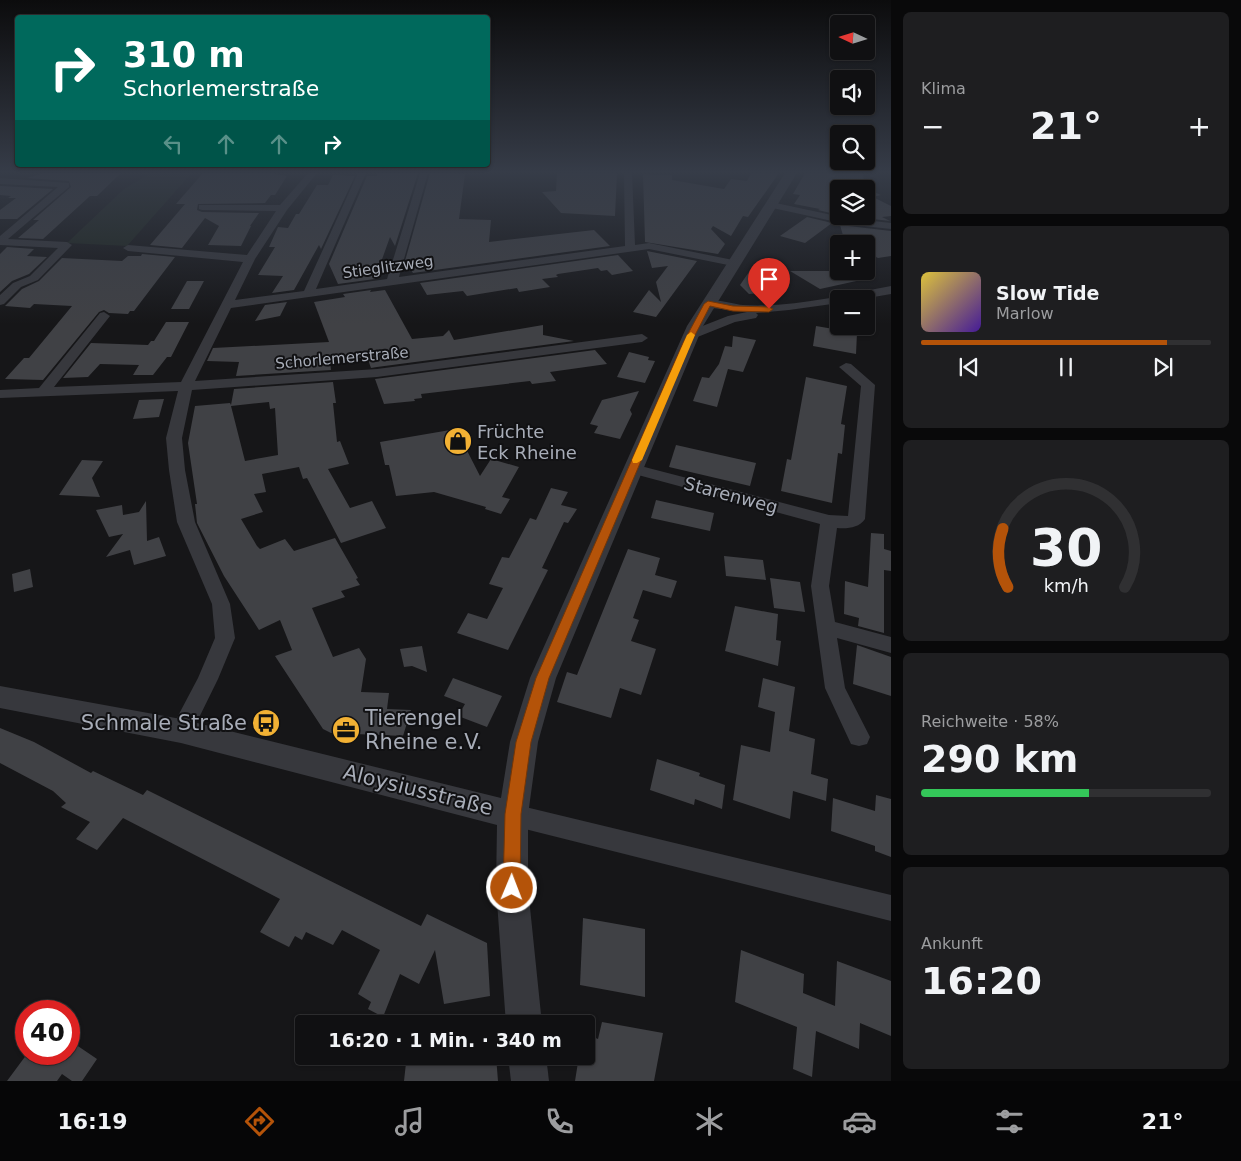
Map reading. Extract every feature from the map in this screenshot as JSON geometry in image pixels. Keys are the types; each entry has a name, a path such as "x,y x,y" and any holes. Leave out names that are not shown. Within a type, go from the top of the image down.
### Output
{"street":[{"path":"0,241 21,223"},
{"path":"181,731 208,680 225,638 221,604 186,522 177,470 174,438 186,386 250,259 273,223"},
{"path":"308,294 339,223"},
{"path":"392,281 409,223"},
{"path":"629,223 630,248"},
{"path":"523,1015 512,888 513,814 524,742 543,678 691,335 708,304 759,223"},
{"path":"856,223 866,226 891,226"},
{"path":"0,241 67,245 34,278 17,284 0,301"},
{"name":"Stieglitzweg","path":"226,305 648,246 733,263"},
{"path":"128,248 250,259"},
{"path":"875,293 891,290"},
{"path":"691,335 732,319 782,308 830,301"},
{"path":"708,304 756,310 782,308"},
{"path":"43,392 104,316"},
{"name":"Schorlemerstraße","path":"0,394 186,386 377,373 642,338"},
{"name":"Starenweg","path":"633,469 829,521 847,522 856,519 868,385 846,367"},
{"path":"829,521 820,586 835,688 859,737"},
{"path":"826,627 891,645"},
{"name":"Aloysiusstraße","path":"0,698 181,731 891,908"},
{"path":"528,1065 530,1081"}],"shaded area":[{"path":"88,223 147,223 127,246 67,243"}],"building":[{"path":"35,223 60,223 43,239 18,238"},
{"path":"168,223 201,223 182,248 150,245"},
{"path":"215,223 252,223 241,246 208,245 219,226"},
{"path":"291,223 333,223 321,249 319,245 294,290 272,293 283,276 258,275 275,247 269,247 278,227 288,228"},
{"path":"347,223 402,223 395,246 390,237 375,279 338,284 329,264"},
{"path":"416,223 491,223 489,242 594,230 610,246 413,273 405,261"},
{"path":"644,223 739,223 731,236 713,226 711,229 725,244 718,254 645,242"},
{"path":"798,223 830,223 830,224 805,243 780,236"},
{"path":"840,225 891,231 891,256 878,258 875,256 875,235 843,235"},
{"path":"7,247 34,249 27,256 47,257 29,274 12,281 0,292 0,254"},
{"path":"647,251 697,261 656,317 633,312 649,290 661,302 656,282 668,266 652,268"},
{"path":"142,254 175,257 134,311 130,311 128,314 109,313 104,310 99,312 43,380 5,379 24,358 29,358 72,306 34,304 30,308 5,306 22,289 39,281 62,258 122,261 128,256 141,256"},
{"path":"618,255 633,271 612,275 607,270 601,271 598,268 558,274 556,275 558,277 542,279 550,287 519,292 517,288 467,296 463,291 427,295 420,283"},
{"path":"751,269 774,292 749,294 740,285"},
{"path":"790,271 830,271 830,280 861,280 820,289"},
{"path":"187,281 204,281 189,309 171,309"},
{"path":"371,290 370,292 385,290 412,339 443,336 449,330 454,340 543,325 543,335 574,341 371,368 367,357 330,362 331,370 236,376 239,362 207,361 213,348 329,342 314,302 345,297 343,294"},
{"path":"287,302 280,316 255,321 265,305"},
{"path":"166,322 189,322 171,357 167,357 153,375 133,375 139,365 100,364 88,377 63,378 91,343 148,345 151,341 154,341"},
{"path":"816,326 830,328 830,335 857,335 856,354 813,346"},
{"path":"733,336 756,340 743,372 728,369 717,407 693,401 702,377 709,378 719,364 725,346 732,347"},
{"path":"595,350 607,364 550,372 556,381 532,384 530,381 421,394 422,398 414,399 415,401 384,404 375,379"},
{"path":"629,352 649,357 648,360 655,361 645,383 617,377"},
{"path":"806,377 847,386 841,424 845,425 842,454 838,453 832,503 781,491 787,459 791,460"},
{"path":"333,382 336,403 333,403 337,442 340,441 349,464 328,469 350,508 372,501 386,528 341,543 307,478 303,479 299,467 262,474 266,492 254,494 263,512 241,519 260,549 285,539 294,551 335,538 358,578 356,579 360,585 341,591 345,597 312,608 333,657 359,648 366,659 361,692 389,693 387,709 411,710 403,736 331,733 323,729 275,656 292,650 280,620 259,630 224,576 197,523 195,504 197,504 188,443 195,406 230,403 231,405 234,389","holes":["269,402 270,409 275,408 278,455 245,461 231,406"]},
{"path":"639,391 630,410 632,414 620,439 594,433 598,426 590,424 602,400"},
{"path":"164,399 159,417 133,419 139,400"},
{"path":"456,429 480,476 491,459 519,467 502,497 510,499 501,514 485,509 486,507 434,492 396,496 389,465 385,465 380,442"},
{"path":"676,445 756,463 750,486 669,467"},
{"path":"82,460 103,461 92,478 100,497 59,495"},
{"path":"551,488 568,492 561,505 577,509 568,523 564,522 542,568 548,570 508,650 457,633 468,613 487,619 503,588 489,584 502,557 509,558 530,518 536,520"},
{"path":"656,500 714,513 710,531 651,518"},
{"path":"146,501 147,541 159,537 166,556 134,565 130,550 106,557 123,534 109,537 96,510 122,505 123,515 139,512"},
{"path":"871,533 884,534 884,549 891,551 891,571 884,570 884,633 858,626 859,618 844,614 845,581 868,587"},
{"path":"628,549 660,558 655,575 677,581 671,598 643,590 633,618 639,620 631,641 656,649 641,695 620,688 611,718 557,702 567,672 577,675"},
{"path":"724,556 763,560 766,580 726,576"},
{"path":"30,569 33,587 14,592 12,574"},
{"path":"770,578 800,582 805,612 774,608"},
{"path":"735,606 778,614 776,640 781,641 778,666 725,651"},
{"path":"857,645 891,657 891,696 853,684"},
{"path":"422,646 427,672 412,666 404,667 400,649"},
{"path":"453,678 502,696 487,727 458,716 465,704 444,696"},
{"path":"763,678 795,687 789,731 815,739 811,774 828,779 826,801 793,791 790,819 733,800 741,745 770,752 775,712 758,707"},
{"path":"0,728 34,742 91,773 93,771 143,795 147,790 421,926 427,914 487,943 490,996 444,1004 435,950 419,984 400,974 384,1015 379,1015 368,1009 371,1002 358,994 380,950 342,930 333,945 306,932 302,940 295,936 289,947 260,932 280,899 123,818 97,850 76,839 90,822 61,807 66,803 53,791 0,763"},
{"path":"657,759 700,773 699,776 725,785 722,809 695,799 694,805 650,790"},
{"path":"876,795 891,799 891,857 875,851 875,846 831,831 833,798 875,811"},
{"path":"583,918 645,929 645,997 580,985"},
{"path":"741,950 804,974 803,993 835,1006 837,961 891,981 891,1036 860,1023 859,1049 816,1031 812,1077 793,1069 797,1027 735,1002"},
{"path":"602,1022 663,1033 654,1081 575,1081 578,1065 595,1065 595,1038 598,1039"},
{"path":"80,1047 97,1059 82,1081 72,1081 62,1074 57,1081 7,1081 19,1065 80,1065"},
{"path":"406,1065 497,1065 498,1081 404,1081"}],"slow traffic":[{"path":"637,460 691,335"}],"place":[{"name":"Früchte Eck Rheine","path":"458,441"},
{"name":"Schmale Straße","path":"266,723"},
{"name":"Tierengel Rheine e.V.","path":"346,730"}],"route":[{"path":"512,888 513,814 524,742 543,678 607,532 654,417 701,313 708,304 756,310 769,309"}]}
